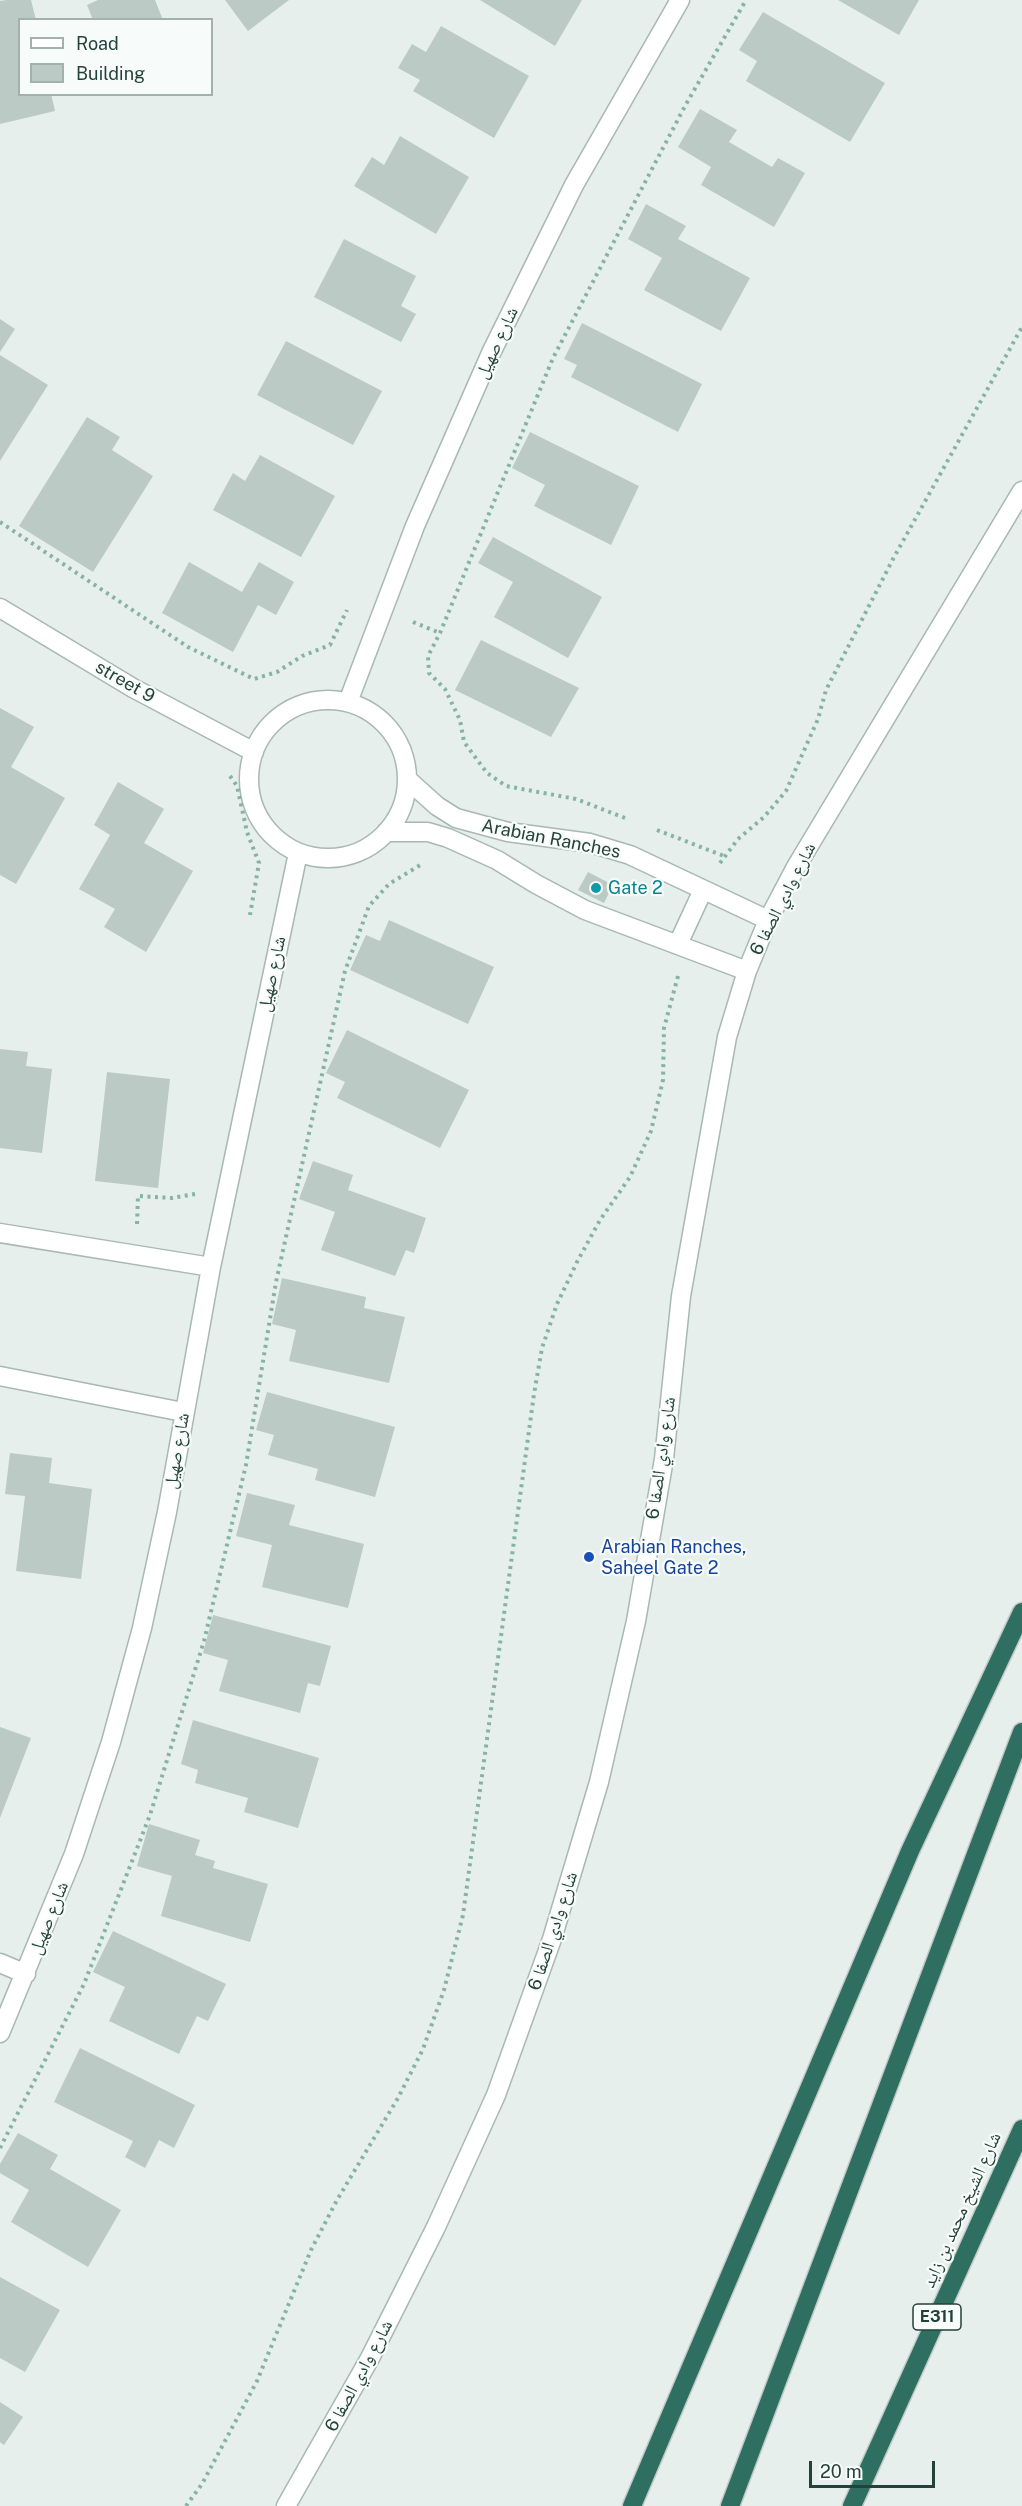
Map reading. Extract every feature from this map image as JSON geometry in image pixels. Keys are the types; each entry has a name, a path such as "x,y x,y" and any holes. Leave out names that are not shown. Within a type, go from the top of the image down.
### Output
{"highway":[{"path":"632,2506 905,1862 1022,1612"},
{"path":"730,2506 1022,1732"},
{"name":"شارع الشيخ محمد بن زايد","path":"852,2506 1022,2129"}],"street":[{"name":"شارع صهيل","path":"348,702 415,526 496,343 574,184 680,0"},
{"name":"شارع وادي الصفا 6","path":"285,2506 370,2358 436,2227 496,2095 552,1939 599,1782 636,1621 664,1459 681,1296 727,1037 747,971 768,920 796,867 1022,491"},
{"name":"street 9","path":"0,608 133,688 254,752"},
{"path":"325,700 348,702 372,712 391,730 403,753 407,779 405,798 398,817 386,832 367,848 345,856 321,858 297,853 276,840 261,822 255,807 249,776 254,752 265,731 281,715 302,704 325,700"},
{"name":"Arabian Ranches","path":"407,779 437,806 456,818 508,832 590,843 630,855 768,920"},
{"name":"Arabian Ranches","path":"386,832 428,832 448,838 497,860 585,910 747,971"},
{"path":"497,860 508,832"},
{"name":"شارع صهيل","path":"0,2033 74,1854 111,1742 142,1628 167,1512 183,1412 211,1267 297,853"},
{"path":"683,946 703,890"},
{"path":"0,1233 211,1267"},
{"path":"0,1376 183,1412"},
{"path":"0,1963 26,1974"}],"path":[{"path":"628,819 576,799 506,786 487,773 465,742 460,720 445,689 429,674 428,656 440,633 553,358 685,106 746,0"},
{"path":"650,827 724,856 738,839 764,817 786,791 818,719 826,690 893,559 1022,327"},
{"path":"0,522 188,647 254,679 277,672 302,656 330,645 352,600 440,633"},
{"path":"226,770 237,786 247,832 259,863 249,922"},
{"path":"0,2148 84,1984 150,1815 204,1641 246,1465 276,1282 345,971 369,906 389,884 426,861"},
{"path":"186,2506 202,2484 256,2381 311,2250 337,2200 398,2098 423,2049 444,1990 463,1915 532,1406 542,1348 557,1304 577,1262 600,1220 630,1178 651,1131 663,1080 664,1028 683,946"},
{"path":"136,1255 138,1196 172,1198 195,1195 200,1188"}],"building":[{"path":"31,0 36,18 18,18 18,96 51,96 55,111 0,124 0,1"},
{"path":"98,0 155,0 162,18 92,18 87,5"},
{"path":"225,0 289,0 248,31"},
{"path":"480,0 582,0 555,46"},
{"path":"838,0 919,0 899,35"},
{"path":"763,12 885,83 850,142 746,81 757,61 739,50"},
{"path":"441,26 529,76 494,138 413,91 420,80 398,68 412,44 426,52"},
{"path":"700,109 737,130 729,142 772,167 778,158 805,173 774,227 701,185 711,167 678,147"},
{"path":"400,136 469,177 436,234 354,186 372,157 384,165"},
{"path":"646,204 686,226 678,239 750,278 721,331 644,290 662,258 628,239"},
{"path":"344,239 416,276 401,306 416,314 401,342 314,297"},
{"path":"0,319 15,329 0,352"},
{"path":"582,323 702,384 678,432 571,377 577,365 564,359"},
{"path":"286,341 382,391 353,445 257,395"},
{"path":"0,355 48,385 0,461"},
{"path":"87,417 120,437 112,450 153,476 93,572 19,526"},
{"path":"530,432 639,486 611,545 534,506 545,485 512,468"},
{"path":"260,455 335,496 301,557 213,510 233,473 245,481"},
{"path":"493,537 602,597 568,658 494,617 513,582 478,563"},
{"path":"189,562 242,592 259,562 294,582 276,615 258,605 233,652 162,613"},
{"path":"481,640 579,688 551,737 455,690"},
{"path":"0,708 34,727 11,767 65,798 16,884 0,875"},
{"path":"118,782 164,809 144,843 193,871 146,952 104,927 115,909 79,889 110,835 94,825"},
{"name":"Gate 2","path":"588,872 613,885 604,903 578,890"},
{"path":"389,920 494,967 468,1024 350,970 366,935 380,941"},
{"path":"347,1030 469,1090 440,1148 337,1098 345,1082 326,1073"},
{"path":"0,1049 28,1052 26,1066 52,1069 42,1153 0,1148"},
{"path":"107,1072 170,1079 158,1188 95,1181"},
{"path":"313,1161 353,1175 348,1190 426,1218 414,1253 406,1250 395,1276 321,1250 335,1212 299,1199"},
{"path":"282,1278 366,1297 364,1308 405,1317 389,1383 289,1361 296,1330 272,1324"},
{"path":"267,1392 395,1427 375,1497 315,1480 318,1469 268,1455 274,1435 256,1430"},
{"path":"10,1453 52,1458 49,1483 92,1489 81,1579 16,1571 25,1496 5,1494"},
{"path":"247,1493 295,1505 289,1525 364,1544 348,1608 262,1587 272,1545 236,1536"},
{"path":"213,1615 331,1646 320,1686 308,1683 300,1713 219,1691 228,1660 203,1653"},
{"path":"193,1720 319,1758 298,1828 244,1812 248,1798 195,1783 198,1770 181,1764"},
{"path":"0,1727 31,1738 0,1818"},
{"path":"149,1824 200,1840 195,1855 215,1861 213,1868 268,1884 250,1942 161,1916 172,1876 137,1866"},
{"path":"113,1931 226,1984 208,2021 197,2016 179,2054 109,2021 125,1987 93,1972"},
{"path":"80,2048 195,2105 174,2148 159,2140 145,2168 125,2157 133,2141 54,2102"},
{"path":"18,2133 58,2155 50,2169 121,2210 88,2267 11,2222 29,2190 0,2173 0,2164"},
{"path":"0,2277 60,2310 25,2372 0,2358"},
{"path":"0,2402 23,2417 4,2445 0,2442"}],"place":[{"name":"Gate 2","path":"596,888"},
{"name":"Arabian Ranches, Saheel Gate 2","path":"589,1557"}]}
